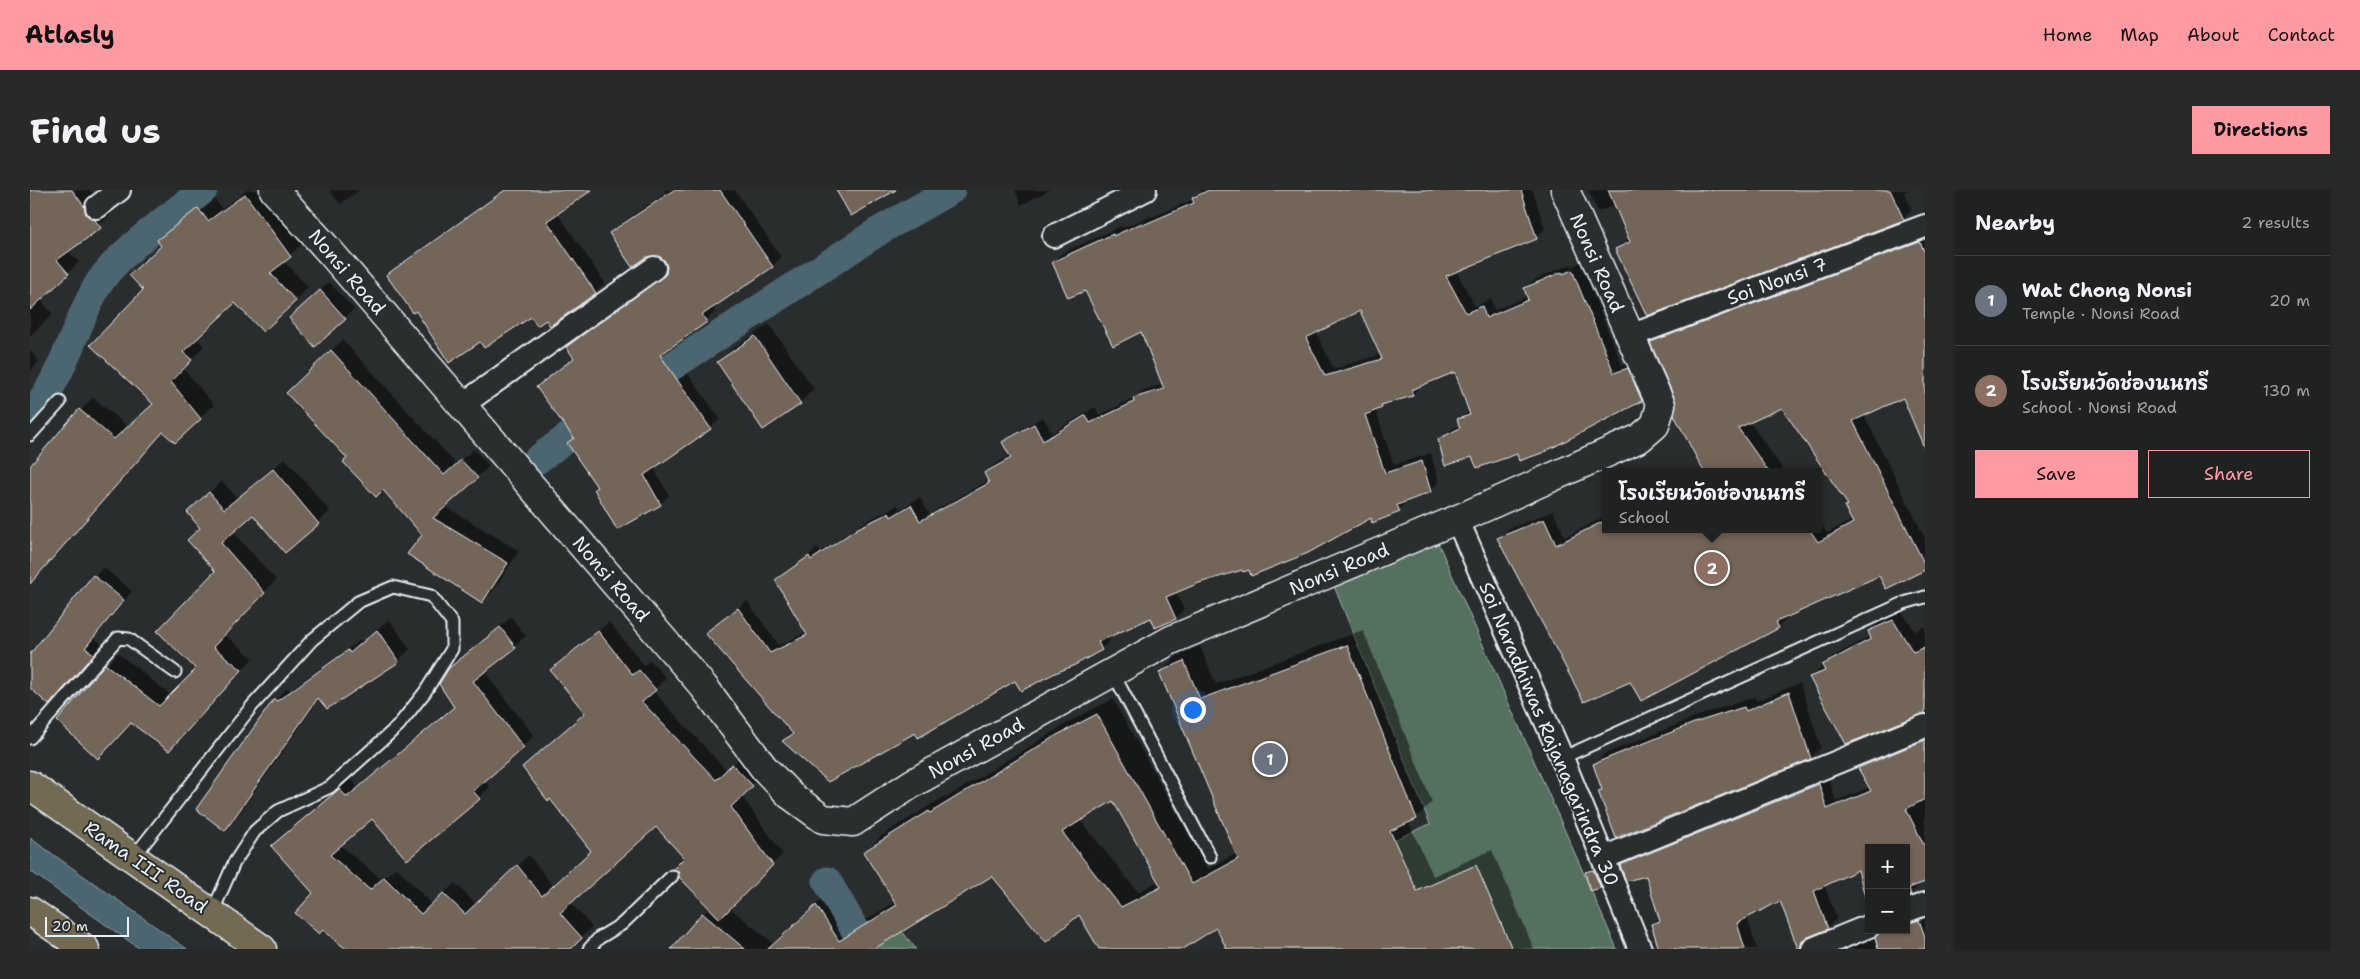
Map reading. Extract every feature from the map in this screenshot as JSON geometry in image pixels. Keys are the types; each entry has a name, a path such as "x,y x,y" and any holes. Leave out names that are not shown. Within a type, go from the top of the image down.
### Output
{"main road":[{"name":"Rama III Road","path":"30,785 262,949"},
{"path":"30,911 84,949"}],"street":[{"path":"97,207 118,190"},
{"name":"Nonsi Road","path":"274,190 331,253 704,687 764,768 790,795 823,819 853,822 913,782 1171,640 1457,519 1640,438 1655,425 1661,405 1565,190"},
{"path":"1054,236 1145,190"},
{"name":"Soi Nonsi 7","path":"1630,336 1925,226"},
{"path":"462,405 654,268"},
{"name":"Soi Naradhiwas Rajanagarindra 30","path":"1457,519 1562,758 1640,949"},
{"path":"1604,858 1925,726"},
{"path":"1910,910 1925,904"},
{"path":"1813,949 1865,928"}],"lane":[{"path":"30,435 60,402"},
{"path":"133,858 252,706 312,640 358,602 394,587 431,596 452,624 452,649 425,692 398,726 330,788 278,811 255,831 234,863 212,914"},
{"path":"1562,758 1904,603 1925,598"},
{"path":"30,738 113,641 118,638 129,639 175,672"},
{"path":"1113,673 1210,857"},
{"path":"589,949 599,938 622,924 672,876"}],"green space":[{"path":"1438,543 1617,949 1288,949 1278,892 1430,824 1334,586"},
{"path":"901,930 916,949 874,948"}],"water":[{"path":"30,838 187,949 140,949 30,871"}],"building":[{"path":"30,190 72,190 84,206 86,215 95,220 101,228 57,260 69,274 30,310"},
{"path":"505,190 592,190 547,221 596,293 550,326 546,320 537,326 531,317 484,348 480,342 449,363 416,311 413,313 386,275"},
{"path":"674,190 720,190 773,267 702,315 707,322 660,355 711,429 644,475 661,505 617,530 594,489 597,487 567,443 574,438 536,387 574,358 566,347 666,274 667,267 665,261 659,256 647,257 632,267 609,233"},
{"path":"836,190 896,190 851,216"},
{"path":"1209,190 1521,190 1537,239 1446,276 1466,313 1482,306 1486,318 1528,300 1524,288 1562,272 1563,274 1572,270 1614,373 1628,368 1642,401 1542,453 1519,461 1517,454 1477,468 1472,457 1445,466 1438,439 1460,428 1457,419 1470,415 1455,372 1411,390 1413,396 1381,405 1382,408 1365,415 1385,473 1422,461 1431,492 1397,505 1400,512 1372,523 1371,518 1308,553 1251,576 1249,570 1243,572 1242,570 1199,583 1166,597 1176,619 1155,628 1151,618 1098,642 1102,650 1073,666 1021,691 1015,681 918,738 915,733 828,782 782,741 793,734 705,633 738,608 770,653 807,635 775,580 809,556 811,560 858,528 889,513 891,517 911,505 920,521 989,483 984,473 1011,458 1002,442 1034,424 1043,441 1086,415 1090,423 1134,402 1133,398 1164,389 1141,332 1113,346 1085,291 1068,298 1052,262 1113,234 1113,236 1142,223 1143,225 1194,203 1192,198","holes":["1360,311 1382,359 1325,376 1306,338"]},
{"path":"1608,190 1890,190 1904,220 1647,316 1615,249 1630,242"},
{"path":"245,194 291,257 270,273 296,301 263,332 235,303 183,352 192,360 171,382 201,419 175,443 163,432 30,584 30,466 79,409 114,439 153,404 90,345 143,290 129,275 161,246 157,240 198,208 208,221"},
{"path":"1920,242 1925,253 1925,450 1903,398 1853,421 1925,565 1925,570 1886,589 1879,576 1776,622 1779,628 1641,701 1630,682 1584,702 1497,538 1544,519 1556,545 1602,522 1602,533 1812,533 1818,542 1853,523 1844,506 1848,505 1782,408 1738,428 1766,468 1702,468 1674,415 1675,399 1650,342"},
{"path":"320,290 346,319 315,347 289,318"},
{"path":"755,336 801,404 763,430 717,362"},
{"path":"331,350 444,475 461,460 478,478 433,518 508,563 482,603 407,554 422,535 383,490 376,497 343,462 347,458 286,393"},
{"path":"273,469 319,524 285,553 253,515 221,543 265,593 213,647 242,670 169,751 131,723 98,759 57,721 105,664 159,706 196,669 157,631 215,571 187,540 200,528 187,512 209,492 224,509"},
{"path":"93,575 124,600 85,648 94,654 49,705 30,688 30,654"},
{"path":"1893,620 1913,652 1925,647 1925,713 1846,744 1809,677 1825,671 1822,665 1871,639 1868,631"},
{"path":"500,627 516,648 473,681 524,748 473,791 480,799 407,860 372,819 330,855 370,890 384,877 421,914 443,893 465,914 517,865 542,896 591,851 522,767 585,713 550,670 598,631 633,675 639,670 656,690 642,702 716,780 732,764 753,786 731,807 773,865 720,919 679,877 678,871 673,869 684,858 656,827 560,913 582,938 571,949 346,949 323,930 319,934 295,913 313,893 271,846 339,789 347,797 454,707 439,684 449,668"},
{"path":"377,630 399,662 327,709 318,698 225,831 196,809 274,699 277,701 348,650 350,653"},
{"path":"1347,645 1417,819 1390,831 1417,891 1476,865 1512,949 1227,949 1216,928 1183,949 1099,949 1079,915 1046,942 992,876 874,949 768,949 816,905 839,941 897,905 863,852 1057,735 1097,714 1192,884 1238,859 1159,672 1184,661 1200,699","holes":["1113,801 1161,887 1121,907 1062,832"]},
{"path":"1789,692 1811,759 1616,838 1598,791 1602,790 1593,764 1694,723 1744,707 1746,711"},
{"path":"1925,740 1925,799 1906,809 1925,847 1925,882 1910,888 1910,844 1865,844 1865,897 1858,870 1814,891 1828,929 1802,941 1800,949 1798,949 1780,901 1737,923 1745,949 1659,949 1651,924 1660,921 1646,876 1626,881 1620,865 1819,784 1827,809 1871,791 1858,768"},
{"path":"1593,870 1601,888 1590,891 1585,872"},
{"path":"702,913 745,949 671,949"},
{"path":"1919,920 1925,937 1925,949 1878,949 1875,937 1878,934 1910,934 1910,923"}],"waterway":[{"path":"30,416 51,386 88,304 105,275 130,249 203,190"},
{"path":"637,389 879,231 951,190"},
{"path":"537,460 602,412"},
{"path":"827,881 866,949"}],"place":[{"name":"โรงเรียนวัดช่องนนทรี","path":"1712,568"},
{"name":"Wat Chong Nonsi","path":"1270,759"}]}
